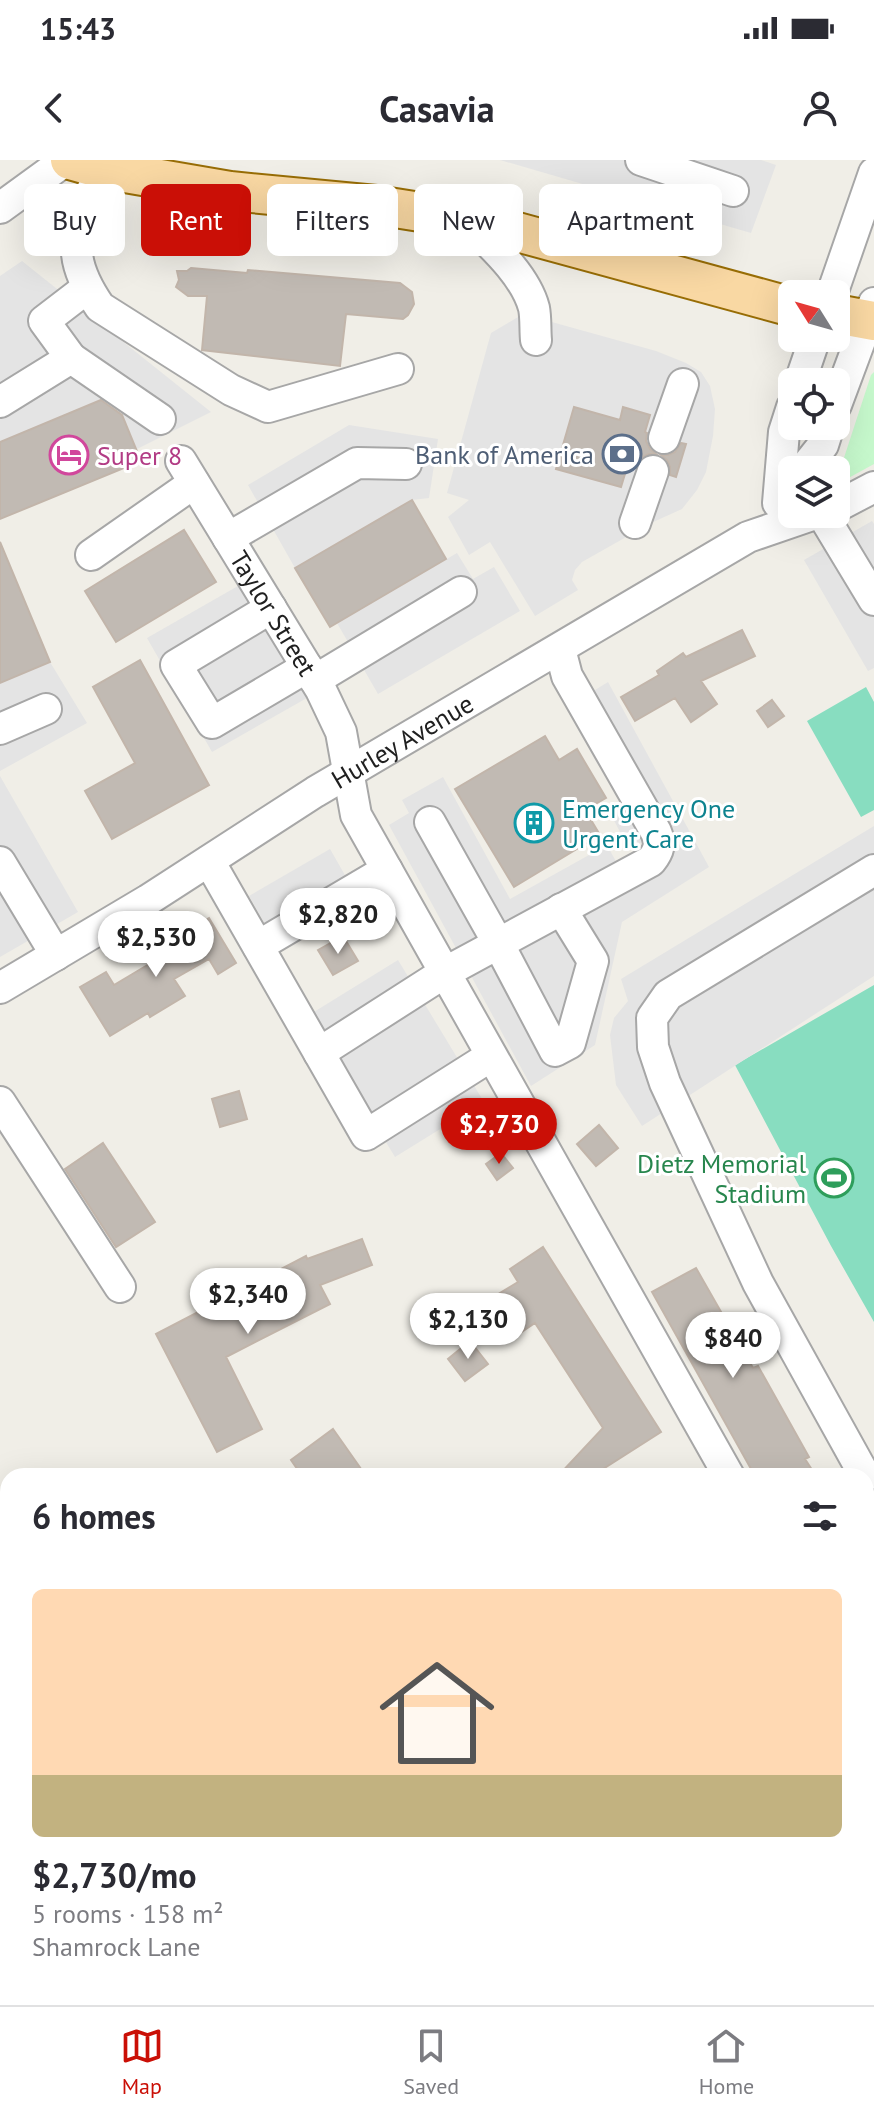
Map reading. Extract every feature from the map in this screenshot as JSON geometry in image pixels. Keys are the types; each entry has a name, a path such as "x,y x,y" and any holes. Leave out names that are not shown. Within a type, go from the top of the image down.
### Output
{"main road":[{"path":"88,162 230,191 414,211"},
{"path":"523,232 778,303"}],"street":[{"path":"641,160 733,191"},
{"path":"0,208 88,162"},
{"path":"88,162 77,253 87,288 100,307 231,390 268,407 398,369"},
{"path":"837,280 874,173"},
{"path":"501,256 524,287 534,308 536,340"},
{"path":"87,288 44,321 71,358 160,419"},
{"path":"847,368 863,315"},
{"path":"4,392 71,358"},
{"path":"664,438 683,384"},
{"path":"228,538 357,463 406,464"},
{"path":"635,523 653,471"},
{"name":"Taylor Street","path":"91,555 188,472 311,674 341,732 356,815 724,1468"},
{"path":"850,500 874,487"},
{"path":"748,537 778,502"},
{"name":"Hurley Avenue","path":"0,988 348,772 748,537 778,527"},
{"path":"830,528 874,600"},
{"path":"271,608 176,665 212,723 311,674 461,592"},
{"path":"319,1053 444,973 651,861 658,853 660,841 567,676 560,649"},
{"path":"0,729 46,709"},
{"path":"430,822 555,1051 570,1043 593,961 561,909"},
{"path":"209,861 366,1135 491,1056"},
{"path":"0,862 56,955"},
{"path":"258,946 387,870"},
{"path":"860,1468 758,1283 665,1083 653,1047 652,1018 668,995 874,870"},
{"path":"0,1102 120,1287"}],"green space":[{"path":"874,372 874,464 850,477 850,456 845,456"},
{"path":"866,687 874,702 874,810 861,817 807,721"},
{"name":"Dietz Memorial Stadium","path":"874,985 874,1322 735,1065"}],"shaded area":[{"path":"500,160 761,160 776,165 751,233 722,225 722,184 583,184"},
{"path":"22,261 211,412 137,449 114,395 0,442 0,276"},
{"path":"523,314 656,351 686,363 701,372 710,386 715,409 706,472 682,509 582,562 572,580 578,590 535,616 490,542 469,555 448,517 469,500 447,493 491,333"},
{"path":"349,425 438,439 429,498 412,500 295,568 248,485"},
{"path":"872,521 874,668 868,671 804,560"},
{"path":"457,553 473,579 494,567 520,611 378,694 337,623"},
{"path":"252,578 321,690 212,752 147,638"},
{"path":"50,662 87,723 0,771 0,683"},
{"path":"608,682 709,867 622,922 595,1045 531,1086 389,825 409,813 402,800 443,777 510,899 607,845 619,867 653,849 648,839 629,849 608,809 622,801 566,708"},
{"path":"0,776 78,912 0,957"},
{"path":"874,826 874,976 642,1126 616,1085 610,1035 614,1018 628,1001 621,979"},
{"path":"330,849 346,877 265,924 249,896"},
{"path":"398,960 484,1102 395,1157 309,1015"}],"building":[{"path":"191,268 400,283 412,292 414,304 403,319 346,314 340,366 202,350 207,296 188,296 176,287 179,280 177,271"},
{"name":"Super 8","path":"101,400 122,415 141,461 0,519 0,442"},
{"name":"Bank of America","path":"574,407 620,420 623,407 650,415 646,441 656,454 642,457 636,466 628,464 621,487 556,469"},
{"path":"681,443 686,444 676,477 670,475 667,460 661,455 675,452"},
{"path":"412,500 446,559 330,627 295,568"},
{"path":"184,530 216,582 116,642 85,591"},
{"path":"0,542 50,662 0,683"},
{"path":"742,630 755,656 701,681 717,704 691,722 675,698 635,721 621,697 659,675 657,671 683,653 686,657"},
{"path":"140,660 209,785 112,839 85,791 135,763 93,687"},
{"path":"772,700 784,716 768,727 757,711"},
{"name":"Emergency One Urgent Care","path":"545,736 559,760 577,749 606,798 585,810 600,835 514,887 455,789"},
{"path":"209,918 236,963 218,974 209,959 174,979 185,996 150,1017 148,1013 110,1036 80,987 106,972 114,985 176,948 171,940"},
{"path":"343,936 358,961 333,975 318,950"},
{"path":"239,1091 247,1119 220,1127 212,1099"},
{"path":"599,1125 618,1148 596,1166 577,1144"},
{"path":"103,1143 155,1222 116,1247 65,1169"},
{"path":"501,1153 513,1168 497,1180 486,1164"},
{"path":"362,1239 372,1265 320,1285 330,1304 226,1357 262,1429 217,1452 156,1334 306,1256 307,1259"},
{"path":"543,1247 661,1432 605,1468 566,1468 603,1428 535,1323 514,1337 490,1299 518,1282 510,1269"},
{"path":"696,1268 753,1368 758,1366 809,1457 805,1459 811,1468 751,1468 652,1292"},
{"path":"470,1341 488,1364 465,1381 448,1359"},
{"path":"333,1429 360,1468 296,1468 291,1460"}],"place":[{"name":"Bank of America","path":"622,454"},
{"name":"Super 8","path":"69,455"},
{"name":"Emergency One Urgent Care","path":"534,823"},
{"name":"Dietz Memorial Stadium","path":"834,1178"}]}
